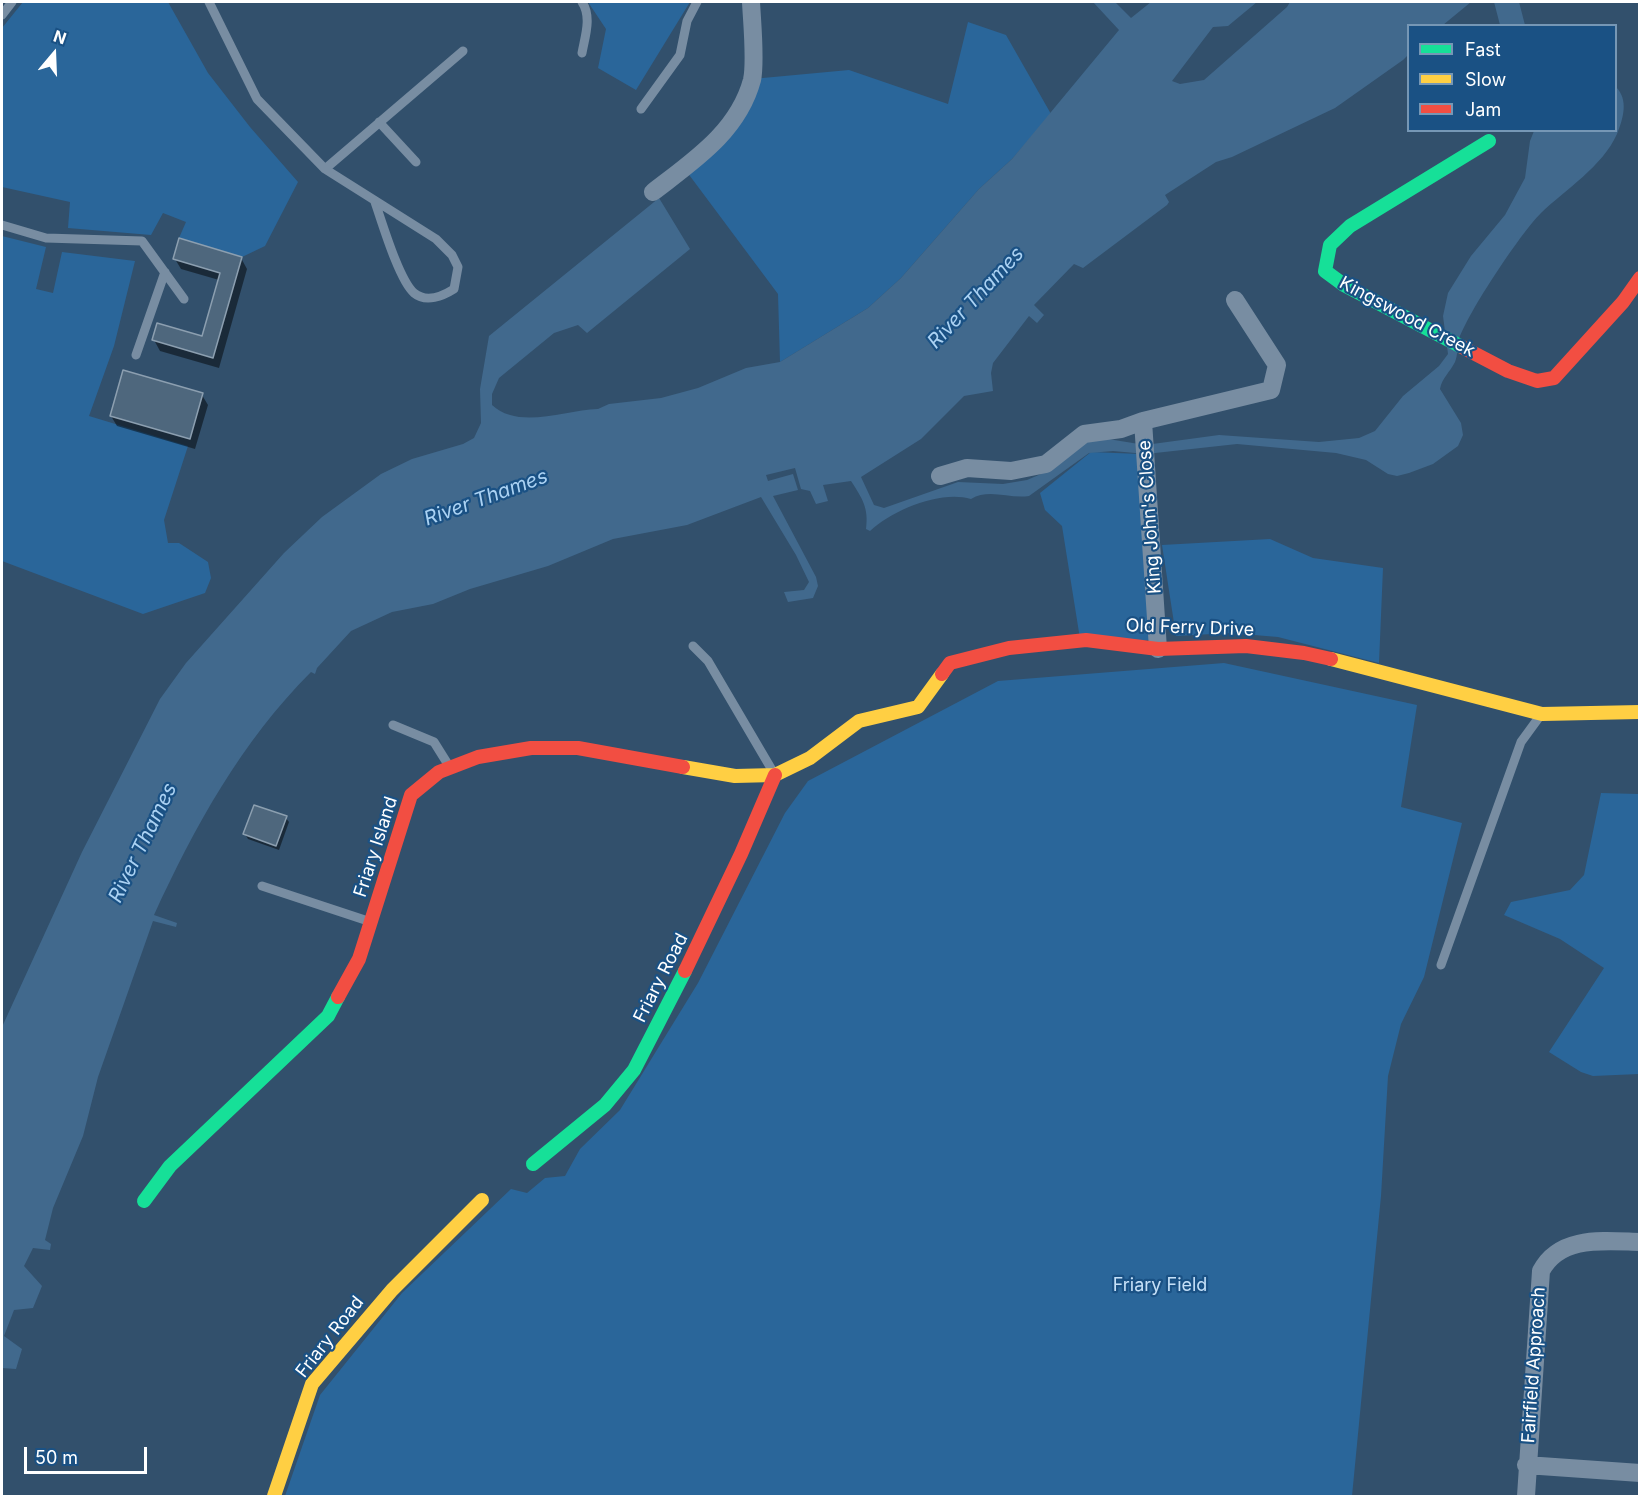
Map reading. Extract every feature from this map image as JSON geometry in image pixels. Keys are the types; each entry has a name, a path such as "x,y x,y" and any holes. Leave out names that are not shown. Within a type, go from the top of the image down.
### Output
{"street":[{"path":"653,192 729,129 740,109 752,79 751,2"},
{"name":"Kingswood Creek","path":"1489,141 1358,221 1330,244 1325,271 1344,285 1465,349 1508,371 1537,381 1554,378 1634,299 1640,278"},
{"name":"King John's Close","path":"940,476 967,468 1011,471 1046,464 1084,434 1120,429 1143,421 1271,390 1277,365 1235,300"},
{"name":"King John's Close","path":"1143,421 1158,649"},
{"name":"Old Ferry Drive","path":"775,775 810,758 859,721 918,707 950,663 1009,648 1086,640 1158,649 1246,646 1304,653 1410,678 1542,714 1640,712"},
{"name":"Friary Island","path":"144,1201 170,1166 328,1016 359,959 411,795 439,772 478,757 531,748 578,748 735,776 775,775"},
{"name":"Friary Road","path":"533,1164 605,1105 634,1070 741,854 775,775"},
{"name":"Friary Road","path":"274,1497 312,1384 392,1290 482,1200"},
{"name":"Fairfield Approach","path":"1526,1497 1526,1466 1541,1271 1552,1254 1573,1245 1640,1242"},
{"path":"1526,1466 1640,1473"}],"lane":[{"path":"2,15 12,2"},
{"path":"209,2 257,99 325,169 436,239 452,255 458,267 454,289 436,298 423,297 414,292 403,275 375,202"},
{"path":"582,2 587,11 588,20 582,53"},
{"path":"641,109 677,61 683,47 687,21 697,2"},
{"path":"325,169 463,51"},
{"path":"379,122 416,162"},
{"path":"2,225 46,238 142,241 184,299"},
{"path":"136,355 165,272"},
{"path":"693,646 708,661 775,775"},
{"path":"1441,965 1521,742 1542,714"},
{"path":"393,725 434,742 451,768"},
{"path":"262,886 371,921"}],"green space":[{"path":"23,2 168,2 208,73 250,127 298,182 265,246 242,257 179,238 186,222 163,213 151,235 68,228 70,202 2,187 2,28"},
{"path":"588,2 690,2 636,90 598,68 606,29"},
{"path":"968,22 1006,35 1051,114 1012,159 979,189 901,278 868,308 780,362 778,294 684,168 729,130 752,79 849,70 948,104"},
{"path":"2,236 46,247 36,289 53,293 62,252 135,261 114,346 89,416 188,446 164,520 168,543 179,543 208,562 211,578 205,593 143,614 2,561"},
{"path":"1091,452 1140,454 1162,620 1165,622 1164,639 1081,645 1062,526 1045,510 1040,493"},
{"path":"1270,539 1313,558 1383,568 1379,663 1278,637 1230,633 1176,636 1162,545"},
{"name":"Friary Field","path":"1224,663 1417,705 1401,807 1462,823 1424,977 1401,1024 1388,1076 1381,1196 1352,1496 285,1496 320,1395 402,1293 511,1189 527,1193 545,1178 565,1176 580,1149 620,1110 698,983 785,813 808,781 998,681"},
{"path":"1639,788 1639,1074 1593,1076 1581,1072 1549,1052 1604,968 1560,939 1504,915 1511,902 1570,890 1584,875 1601,793 1638,794"}],"water":[{"name":"River Thames","path":"1093,2 1115,2 1131,18 1151,2 1257,2 1228,26 1213,27 1172,81 1180,84 1204,80 1290,2 1471,2 1444,24 1407,24 1407,56 1403,60 1335,108 1232,157 1216,162 1165,195 1169,202 1167,205 1083,268 1074,264 1034,305 1044,315 1037,323 1029,316 993,363 991,373 993,391 964,396 921,439 861,477 874,505 884,508 958,482 1003,484 1027,480 1041,474 1084,442 1102,438 1145,445 1219,435 1319,442 1359,438 1375,431 1403,396 1439,366 1448,354 1443,316 1448,293 1471,256 1505,215 1525,178 1530,141 1534,132 1617,132 1617,88 1624,104 1624,110 1617,134 1610,146 1583,177 1532,223 1496,273 1473,310 1459,339 1457,357 1440,389 1461,423 1463,435 1458,446 1433,464 1397,476 1388,474 1366,460 1336,453 1237,444 1146,454 1113,451 1089,453 1029,496 985,494 971,499 945,497 931,500 904,509 870,531 866,529 864,504 851,481 823,485 828,501 816,504 810,491 801,489 795,468 766,475 768,481 793,474 798,490 773,496 816,577 818,586 813,598 788,602 784,592 804,590 809,582 796,555 761,497 687,525 613,539 548,566 470,589 433,604 392,612 351,631 317,668 315,674 311,672 286,699 241,756 203,817 154,915 177,923 176,927 153,921 98,1077 83,1136 53,1208 45,1240 51,1244 50,1250 33,1248 24,1266 42,1286 33,1308 14,1310 4,1336 22,1349 16,1369 2,1368 2,1027 82,852 160,699 186,663 284,553 322,517 381,474 412,459 463,444 474,438 481,423 480,389 489,336 659,198 690,249 587,333 578,325 554,333 499,378 492,394 492,405 503,412 529,418 598,409 609,404 661,398 698,388 746,368 780,362 868,308 901,278 979,189 1012,159 1119,30"},
{"path":"1494,2 1519,2 1525,24 1500,24"}],"building":[{"path":"179,238 242,257 213,358 152,340 157,323 202,336 220,273 173,259"},
{"path":"123,370 203,393 190,439 110,416"},
{"path":"254,805 287,816 276,846 243,834"}],"traffic: fast":[{"path":"1462,347 1344,285 1325,271 1330,245 1350,226 1489,141"},
{"path":"533,1164 605,1105 634,1070 685,971"},
{"path":"144,1201 170,1166 328,1016 338,997"}],"traffic: slow":[{"path":"1331,659 1542,714 1640,712"},
{"path":"683,767 735,776 775,775 810,758 859,721 918,707 942,674"},
{"path":"274,1496 312,1384 392,1290 482,1200"}],"traffic: jam":[{"path":"1462,347 1508,371 1537,381 1554,378 1623,302 1640,278"},
{"path":"942,674 950,663 1009,648 1086,640 1158,649 1246,646 1304,653 1331,659"},
{"path":"338,997 359,959 411,795 439,772 478,757 531,748 578,748 683,767"},
{"path":"685,971 741,854 775,775"}]}
